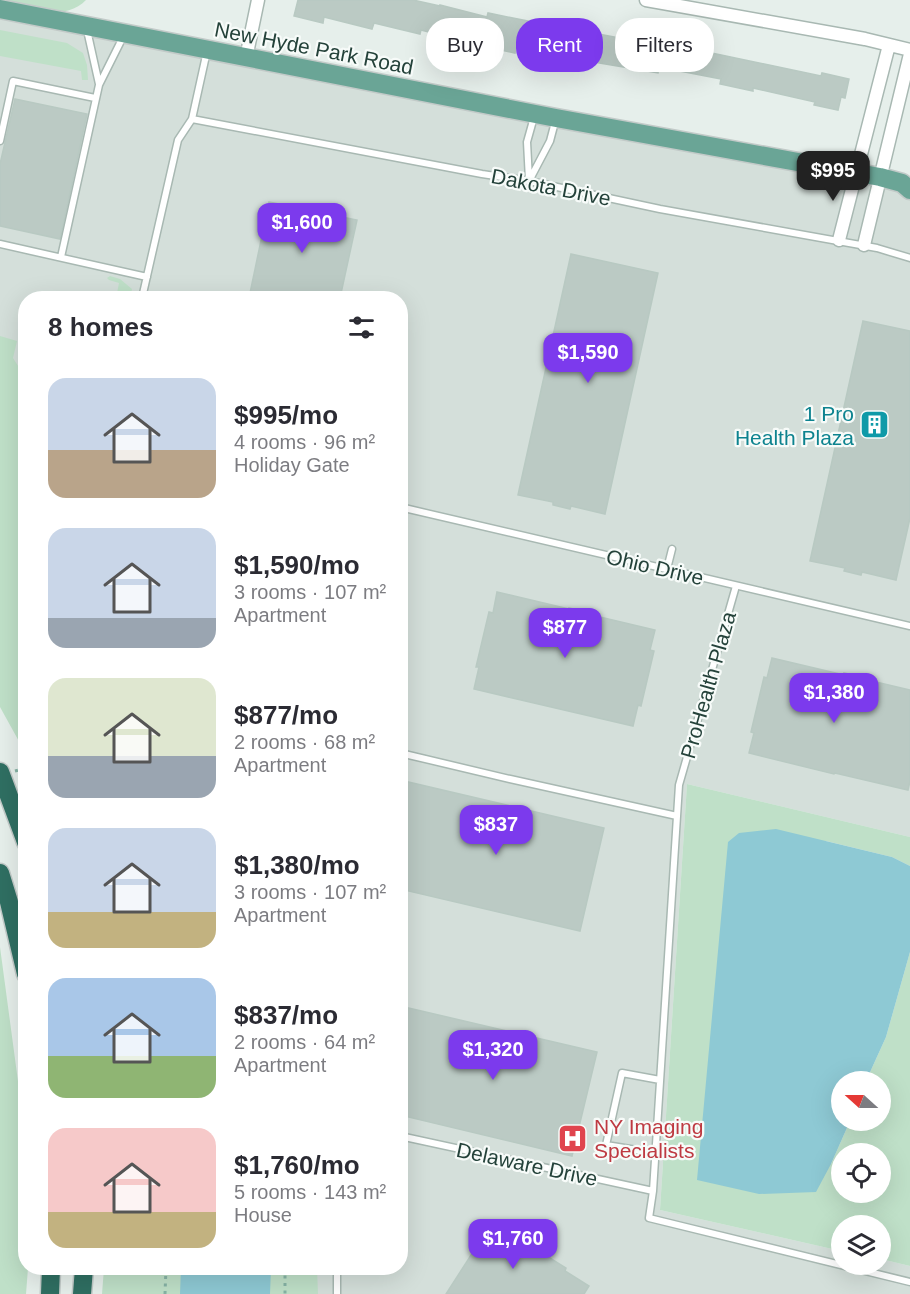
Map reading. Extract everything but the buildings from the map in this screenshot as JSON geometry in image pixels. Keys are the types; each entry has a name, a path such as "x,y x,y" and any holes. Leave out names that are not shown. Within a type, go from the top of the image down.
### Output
{"highway":[{"path":"0,772 18,820"},
{"path":"0,873 18,940"},
{"path":"50,1294 51,1275"},
{"path":"82,1294 83,1275"}],"main road":[{"name":"New Hyde Park Road","path":"0,9 556,118 857,172 908,185"}],"street":[{"path":"246,58 258,0"},
{"path":"646,0 865,39 910,52 864,245"},
{"path":"839,240 889,45"}],"lane":[{"path":"87,26 99,85"},
{"path":"61,257 95,98 99,85 125,34"},
{"path":"144,291 178,140 192,119 207,50"},
{"path":"0,141 13,81 95,98"},
{"path":"529,181 527,142 535,113"},
{"path":"529,181 550,141 556,118"},
{"name":"Dakota Drive","path":"192,119 459,170 529,181 660,209 839,240 910,258"},
{"path":"0,244 147,277"},
{"name":"Ohio Drive","path":"408,509 910,626"},
{"path":"667,569 672,549"},
{"name":"ProHealth Plaza","path":"736,586 679,785 653,1191 649,1218 910,1282"},
{"path":"408,755 677,816"},
{"path":"655,1153 606,1145 622,1073 660,1080"},
{"name":"Delaware Drive","path":"408,1138 653,1191"},
{"path":"337,1275 337,1294"}],"path":[{"path":"165,1294 166,1275"},
{"path":"285,1275 285,1294"}],"shaded area":[{"path":"0,9 910,185 910,837 687,784 660,1210 831,1249 831,1275 891,1275 891,1261 910,1266 910,1294 306,1294 305,1275 408,1275 408,291 18,291 18,420 0,389"}],"green space":[{"path":"0,0 86,0 68,11 45,13 0,7"},
{"path":"0,30 67,43 83,53 88,80 82,80 81,71 0,56"},
{"path":"110,276 120,279 132,291 117,291 119,283 107,278"},
{"path":"0,336 17,341 13,358 18,366 18,740 0,707"},
{"path":"687,784 910,837 910,866 892,857 826,841 831,1203 891,1203 891,1143 840,1143 846,1131 891,1131 891,1071 871,1071 886,1037 910,952 910,1266 891,1261 891,1215 831,1215 831,1249 660,1210"},
{"path":"0,947 18,1081 18,1275 27,1275 26,1294 0,1294"},
{"path":"103,1275 317,1275 318,1294 102,1294"}],"water":[{"path":"776,829 892,857 910,866 910,952 886,1037 871,1071 831,1071 831,1131 846,1131 840,1143 831,1143 831,1164 816,1192 759,1194 697,1180 728,842 739,833"},
{"path":"181,1275 271,1275 270,1294 180,1294"}],"place":[{"name":"1 Pro Health Plaza","path":"875,425"},
{"name":"NY Imaging Specialists","path":"573,1138"}]}
